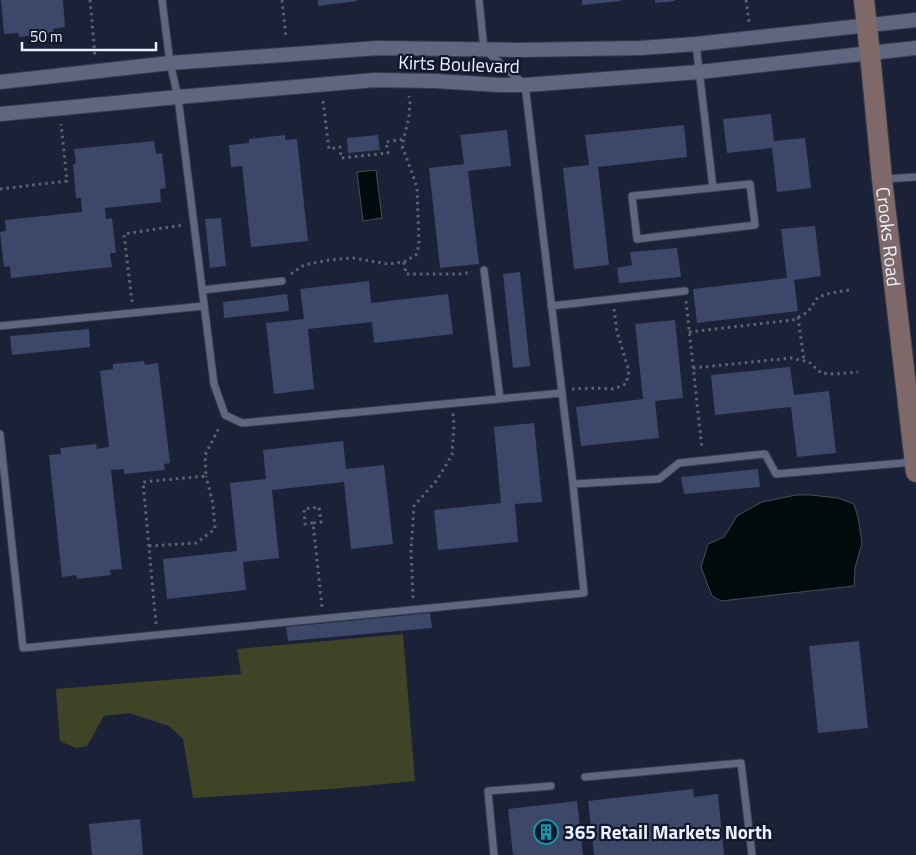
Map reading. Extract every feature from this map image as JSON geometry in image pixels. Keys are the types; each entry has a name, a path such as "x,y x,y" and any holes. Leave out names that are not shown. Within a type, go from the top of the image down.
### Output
{"main road":[{"name":"Crooks Road","path":"864,0 882,179 913,415 915,467"}],"street":[{"name":"Kirts Boulevard","path":"0,82 170,63 378,48 640,48 696,44 916,20"},
{"name":"Kirts Boulevard","path":"0,114 375,80 525,85 699,72 916,48"}],"lane":[{"path":"162,0 170,63 178,97 214,384 225,416 242,422 562,392"},
{"path":"0,434 4,503 23,648 584,593 573,484 525,85 484,49 480,0"},
{"path":"696,44 712,188"},
{"path":"882,179 916,177"},
{"path":"750,184 755,225 637,239 632,196 712,188 750,184"},
{"path":"484,270 500,399"},
{"path":"202,290 282,281"},
{"path":"551,306 685,291"},
{"path":"0,326 204,306"},
{"path":"573,484 659,479 679,463 765,454 776,474 915,467"},
{"path":"586,777 741,763 752,855"},
{"path":"494,855 488,791 551,786"}],"path":[{"path":"90,0 95,56"},
{"path":"282,0 286,38"},
{"path":"746,0 749,22"},
{"path":"282,281 304,265 329,260 353,258 388,264 404,262 416,255 419,245 417,187 402,146 409,117 409,95"},
{"path":"323,101 329,149 340,148 341,158 388,153 386,142 404,139"},
{"path":"0,189 67,180 61,124"},
{"path":"134,313 124,234 194,224"},
{"path":"404,262 406,274 461,274 484,270"},
{"path":"689,332 793,320 808,312 818,297 849,290"},
{"path":"685,291 704,460"},
{"path":"562,392 595,388 614,389 626,384 629,371 617,332 613,299"},
{"path":"798,317 804,361"},
{"path":"693,368 791,358 808,362 821,373 858,372"},
{"path":"414,609 411,550 414,506 437,480 452,455 453,403"},
{"path":"149,546 196,542 215,529 213,504 206,476 205,455 225,416"},
{"path":"157,634 143,482 206,476"},
{"path":"304,508 319,508 321,522 313,523 305,524 304,508"},
{"path":"313,523 323,618"}],"green space":[{"path":"403,634 415,781 333,789 193,798 183,739 169,726 129,713 104,716 87,746 76,748 60,741 56,689 241,674 237,649"}],"shaded area":[{"path":"376,170 382,218 363,221 357,172"},
{"path":"796,495 838,498 854,504 862,543 855,568 854,586 721,601 712,596 701,567 708,544 724,537 737,516 762,502"}],"building":[{"path":"1,0 63,0 65,27 53,29 53,33 19,37 18,33 4,34"},
{"path":"318,0 357,0 357,1 318,6"},
{"path":"582,0 621,0 621,1 582,5"},
{"path":"655,0 675,0 675,1 655,3"},
{"path":"771,114 774,141 805,138 811,188 777,192 772,148 727,153 723,119"},
{"path":"684,125 687,157 598,167 609,265 574,269 563,168 589,165 585,135"},
{"path":"507,130 511,166 468,171 479,264 440,268 429,168 464,164 460,135"},
{"path":"285,135 285,140 297,139 308,241 251,247 242,166 231,167 229,145 249,143 249,139"},
{"path":"378,135 380,150 348,153 347,138"},
{"path":"154,141 156,154 162,153 166,188 160,189 161,202 105,208 106,219 112,218 116,253 110,253 112,267 11,278 10,266 4,267 0,232 6,231 5,220 82,212 81,198 76,198 73,164 76,163 74,149"},
{"path":"221,218 226,266 210,268 205,219"},
{"path":"815,226 821,276 794,280 798,311 697,323 693,289 787,278 781,229"},
{"path":"677,248 681,277 619,283 617,268 632,265 630,252"},
{"path":"520,272 530,366 513,368 503,274"},
{"path":"369,281 371,303 448,294 453,334 374,343 372,322 308,329 314,389 274,394 266,323 304,319 300,289"},
{"path":"287,294 289,311 224,318 223,302"},
{"path":"675,320 683,398 655,401 659,438 581,446 576,407 643,399 635,324"},
{"path":"89,329 90,347 12,355 10,336"},
{"path":"144,361 145,365 158,363 170,463 164,464 165,470 124,474 124,469 111,470 122,569 110,570 111,575 77,579 76,575 62,577 49,455 61,454 60,448 96,444 97,449 109,447 100,371 113,369 113,364"},
{"path":"790,367 794,395 829,391 836,453 797,457 791,407 715,415 711,375"},
{"path":"534,423 542,502 515,504 518,542 438,550 434,510 501,503 494,427"},
{"path":"343,441 346,469 384,465 393,544 351,549 344,482 272,490 279,558 243,562 246,590 167,599 163,559 237,551 230,483 266,479 263,450"},
{"path":"758,469 760,487 684,494 681,477"},
{"path":"430,613 432,628 288,641 286,627"},
{"path":"859,641 868,728 818,733 809,646"},
{"path":"693,789 694,797 718,794 724,855 594,855 588,801"},
{"name":"365 Retail Markets North","path":"577,801 583,855 513,855 508,809"},
{"path":"140,819 143,855 92,855 89,824"}],"place":[{"name":"365 Retail Markets North","path":"546,832"}]}
